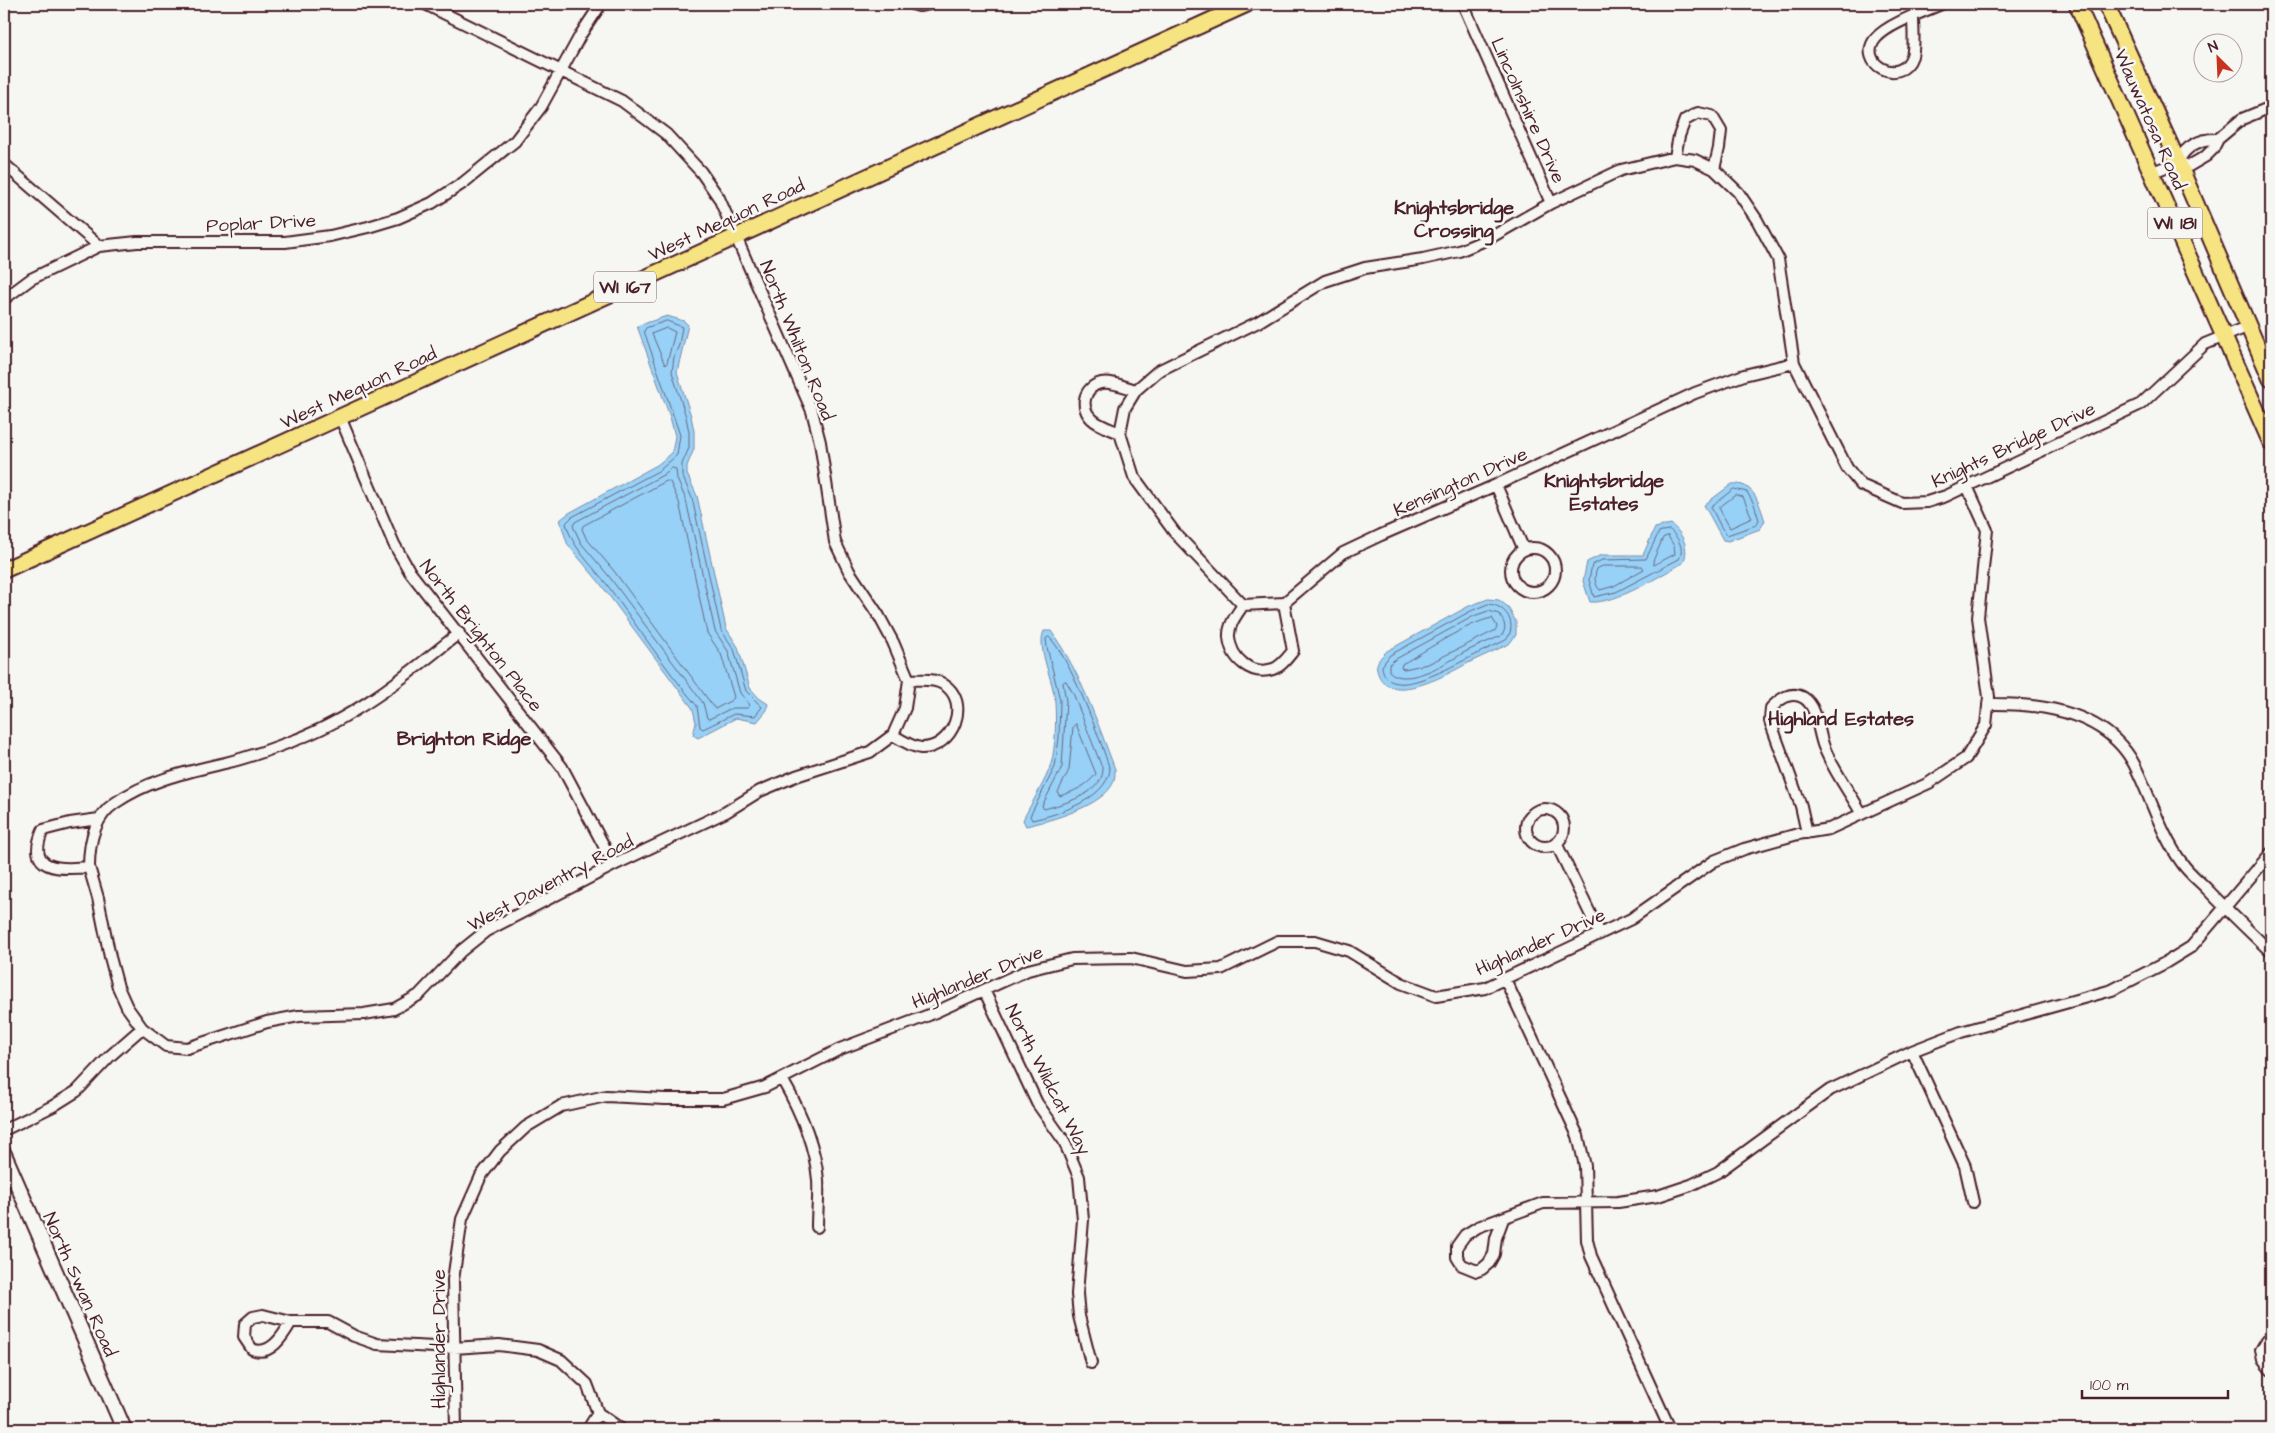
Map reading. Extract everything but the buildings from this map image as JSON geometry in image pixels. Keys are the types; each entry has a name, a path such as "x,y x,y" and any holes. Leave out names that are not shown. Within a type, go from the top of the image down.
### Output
{"main road":[{"name":"West Mequon Road","path":"4,570 1247,4"},
{"name":"Wauwatosa Road","path":"2077,4 2153,172 2271,443"},
{"name":"Wauwatosa Road","path":"2106,4 2178,162 2271,379"}],"street":[{"name":"North Whilton Road","path":"426,4 622,101 666,134 701,172 719,198 812,411 820,442 831,527 840,555 879,616 909,680"},
{"name":"Poplar Drive","path":"4,299 31,279 99,246 138,242 285,242 330,236 398,218 432,203 463,183 515,141 540,106 581,34 601,4"},
{"path":"912,4 919,6 930,4"},
{"name":"Lincolnshire Drive","path":"1463,4 1550,203"},
{"path":"1913,17 1912,55 1906,65 1898,70 1887,71 1877,66 1871,55 1871,45 1877,36 1913,17 1941,4"},
{"path":"2153,172 2178,162 2189,166 2206,156 2213,149 2218,139 2242,119 2271,107"},
{"path":"1243,605 1233,620 1229,636 1235,655 1246,667 1256,672 1274,669 1293,651 1284,603 1243,605 1175,533 1134,477 1120,433 1125,408 1136,390 1158,370 1258,322 1325,281 1365,268 1459,251 1488,238 1550,203 1621,170 1675,157 1695,160 1714,169 1719,148 1720,131 1712,116 1698,113 1685,120 1679,136 1675,157"},
{"path":"2178,162 2182,151 2208,139 2218,139"},
{"path":"4,164 99,246"},
{"name":"Knights Bridge Drive","path":"1714,169 1738,192 1757,220 1778,259 1794,363 1847,468 1861,485 1902,503 1927,502 1967,486 2141,404 2205,344 2249,326"},
{"name":"Kensington Drive","path":"1284,603 1344,553 1496,486 1696,392 1744,376 1794,363"},
{"path":"1120,433 1091,418 1084,406 1084,398 1092,387 1103,383 1136,390"},
{"name":"North Brighton Place","path":"340,417 394,544 410,572 562,766 614,865"},
{"path":"1496,486 1524,550"},
{"name":"Highlander Drive","path":"456,1429 453,1280 462,1219 482,1176 500,1151 526,1127 561,1106 606,1096 665,1100 723,1099 765,1087 840,1049 929,1015 1028,970 1072,959 1131,958 1187,971 1221,969 1278,941 1315,941 1349,951 1401,983 1436,996 1485,988 1631,919 1714,861 1744,849 1829,829 1929,783 1966,758 1986,725 1988,704 1978,617 1987,530 1967,486"},
{"path":"1531,548 1544,551 1554,562 1555,568 1552,582 1540,590 1526,590 1515,581 1512,575 1514,560 1524,550 1531,548"},
{"path":"89,867 64,870 51,868 41,859 38,843 43,830 70,823 98,819 114,803 166,777 228,762 292,742 348,714 396,683 459,633"},
{"path":"893,735 909,744 922,748 938,744 950,734 957,718 956,702 943,683 924,679 909,680"},
{"name":"West Daventry Road","path":"98,819 89,850 89,867 118,986 127,1008 142,1028 166,1046 187,1048 267,1022 300,1016 364,1014 394,1009 419,996 461,951 486,931 614,865 726,812 760,791 796,776 870,752 893,735 905,708 909,680"},
{"path":"1807,833 1801,806 1770,721 1771,708 1782,697 1797,694 1806,699 1813,710 1824,748 1862,814"},
{"path":"1988,704 2022,703 2072,714 2097,725 2122,745 2134,765 2160,827 2183,865 2271,952"},
{"path":"1556,843 1600,934"},
{"path":"1503,1219 1496,1238 1494,1254 1489,1263 1477,1271 1462,1265 1456,1252 1460,1240 1478,1227 1543,1203 1626,1200 1658,1196 1692,1186 1718,1172 1830,1090 1912,1051 1961,1032 2112,990 2165,963 2191,947 2271,853"},
{"path":"1505,979 1578,1136 1586,1166 1587,1240 1591,1256 1670,1429"},
{"name":"North Wildcat Way","path":"984,990 1037,1103 1064,1141 1079,1177 1084,1220 1077,1294 1079,1316 1091,1363"},
{"path":"4,1130 54,1106 77,1091 110,1056 142,1028"},
{"path":"1912,1051 1965,1166 1973,1202"},
{"path":"782,1079 795,1101 814,1153 818,1182 817,1227"},
{"name":"North Swan Road","path":"4,1154 124,1429"},
{"path":"291,1322 273,1347 263,1351 252,1349 244,1337 245,1324 258,1315 291,1322 328,1322 354,1336 377,1344 454,1348 499,1345 538,1350 561,1360 587,1384 598,1413 621,1429"},
{"path":"2271,1338 2267,1340 2261,1350 2263,1360 2271,1370"},
{"path":"588,1429 598,1413"}],"water":[{"path":"667,316 684,321 688,325 677,372 694,431 694,449 687,466 687,474 697,496 726,628 738,647 750,688 768,704 767,710 757,722 736,718 698,738 693,735 696,723 693,709 599,582 567,543 560,520 569,513 657,465 672,453 675,436 670,417 637,326"},
{"path":"1732,484 1746,486 1751,490 1758,501 1765,521 1760,529 1728,541 1723,540 1704,505"},
{"path":"1671,524 1679,532 1684,542 1686,552 1683,563 1625,594 1613,599 1590,602 1583,581 1587,562 1601,555 1643,555 1655,528"},
{"path":"1488,599 1499,600 1508,607 1516,622 1516,635 1509,644 1448,674 1419,685 1405,688 1393,687 1383,682 1377,670 1377,664 1387,651 1469,606"},
{"path":"1044,631 1051,631 1080,681 1115,769 1115,776 1109,790 1088,805 1062,816 1026,826 1023,820 1049,771 1055,741 1055,702 1042,646"}],"district":[{"name":"Knightsbridge Crossing","path":"1454,218"},
{"name":"Knightsbridge Estates","path":"1604,492"},
{"name":"Highland Estates","path":"1841,718"},
{"name":"Brighton Ridge","path":"464,738"}]}
